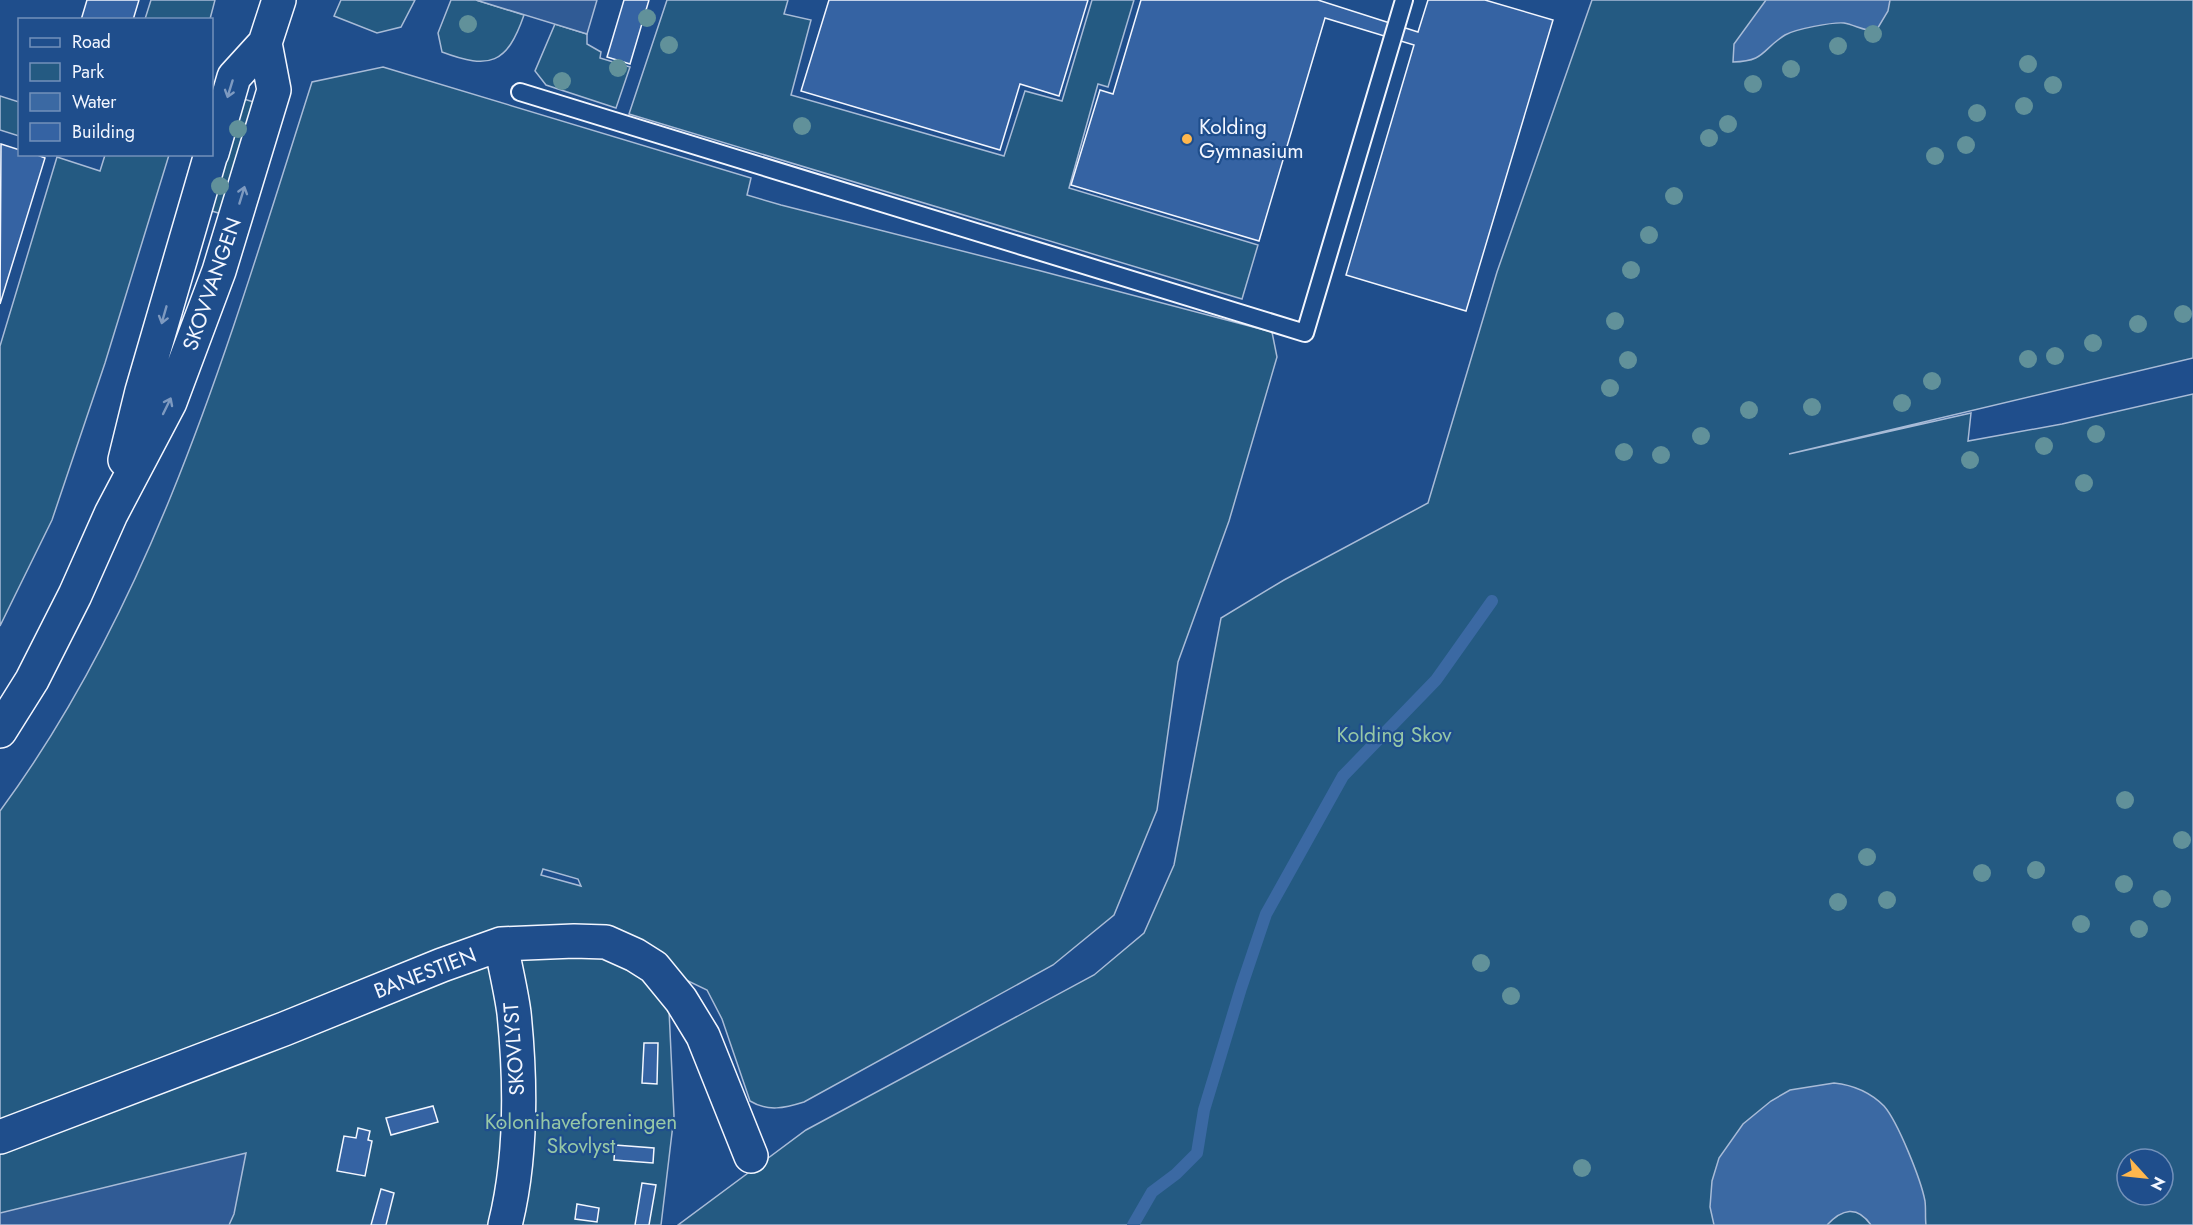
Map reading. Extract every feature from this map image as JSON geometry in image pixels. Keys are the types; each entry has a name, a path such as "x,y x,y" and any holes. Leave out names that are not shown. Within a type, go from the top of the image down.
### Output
{"street":[{"name":"SKOVVANGEN","path":"213,147 234,77 265,43 279,0"},
{"name":"SKOVVANGEN","path":"0,731 32,680 75,595 111,514 170,402 219,271 274,90 265,43"},
{"name":"SKOVVANGEN","path":"111,514 142,391 210,156"},
{"name":"BANESTIEN","path":"0,1137 501,944 574,941 606,942 636,955 654,967 681,999 703,1036 751,1156"},
{"name":"SKOVLYST","path":"501,944 513,1011 519,1079 517,1147 505,1225"}],"lane":[{"path":"520,92 1305,333 1404,0"}],"green space":[{"path":"151,0 215,0 210,18 145,18"},
{"path":"341,0 415,0 401,27 377,33 334,16"},
{"path":"451,0 476,0 524,15 511,44 503,53 495,59 473,61 442,52 438,33"},
{"path":"667,0 788,0 784,14 811,20 791,95 1004,156 1025,91 1062,101 1092,0 1134,0 1108,87 1098,84 1069,188 1258,245 1242,299 629,114"},
{"name":"Kolding Skov","path":"1592,0 2193,0 2193,358 1789,454 1971,413 1968,441 2062,424 2193,394 2193,1225 678,1225 806,1130 1094,975 1144,933 1174,865 1221,618 1284,580 1428,503 1497,272"},
{"path":"555,24 587,34 587,44 601,52 600,58 630,67 616,108 546,85 535,71"},
{"name":"Kolonihaveforeningen Skovlyst","path":"383,67 751,178 747,195 1272,332 1277,357 1229,521 1178,662 1157,810 1114,915 1053,965 804,1102 783,1107 763,1107 750,1101 722,1019 707,990 678,976 669,1010 674,1116 661,1225 0,1225 0,811 55,728 104,642 147,552 220,366 312,82","holes":["543,869 578,879 581,886 541,875"]},
{"path":"0,96 18,102 18,136 0,130"},
{"path":"240,98 254,102 222,214 208,210"},
{"path":"105,156 169,156 105,363 52,520 0,626 0,346 57,157 100,171"}],"shaded area":[{"path":"476,0 597,0 587,34"},
{"path":"246,1153 234,1214 229,1225 0,1225 0,1213"}],"water":[{"path":"1766,0 1890,0 1888,11 1876,31 1844,23 1805,28 1785,35 1758,57 1733,62 1734,44"},
{"path":"1834,1083 1855,1088 1867,1094 1879,1101 1890,1114 1919,1180 1925,1201 1926,1225 1871,1225 1860,1214 1849,1212 1838,1215 1827,1225 1714,1225 1710,1207 1712,1181 1719,1158 1743,1124 1771,1101 1790,1090"}],"building":[{"path":"87,0 139,0 134,18 82,18"},
{"path":"624,0 649,0 630,64 607,57"},
{"path":"829,0 1088,0 1059,96 1020,84 1000,150 801,91"},
{"name":"Kolding Gymnasium","path":"1141,0 1318,0 1418,32 1428,0 1485,0 1553,20 1466,311 1346,275 1414,45 1325,18 1259,241 1071,185 1100,90 1113,94"},
{"path":"1,144 18,149 18,156 45,158 0,304"},
{"path":"644,1043 658,1043 657,1084 642,1083"},
{"path":"433,1106 438,1122 391,1135 386,1118"},
{"path":"358,1128 370,1131 368,1140 372,1141 365,1176 337,1171 344,1136 356,1138"},
{"path":"615,1145 654,1148 653,1163 614,1160"},
{"path":"642,1183 656,1185 649,1225 635,1225"},
{"path":"381,1189 394,1193 386,1225 371,1225"},
{"path":"577,1204 599,1208 597,1222 575,1219"}],"waterway":[{"path":"1133,1225 1152,1192 1176,1174 1197,1153 1204,1110 1266,914 1343,776 1436,680 1492,601"}],"place":[{"name":"Kolding Gymnasium","path":"1187,139"}]}
